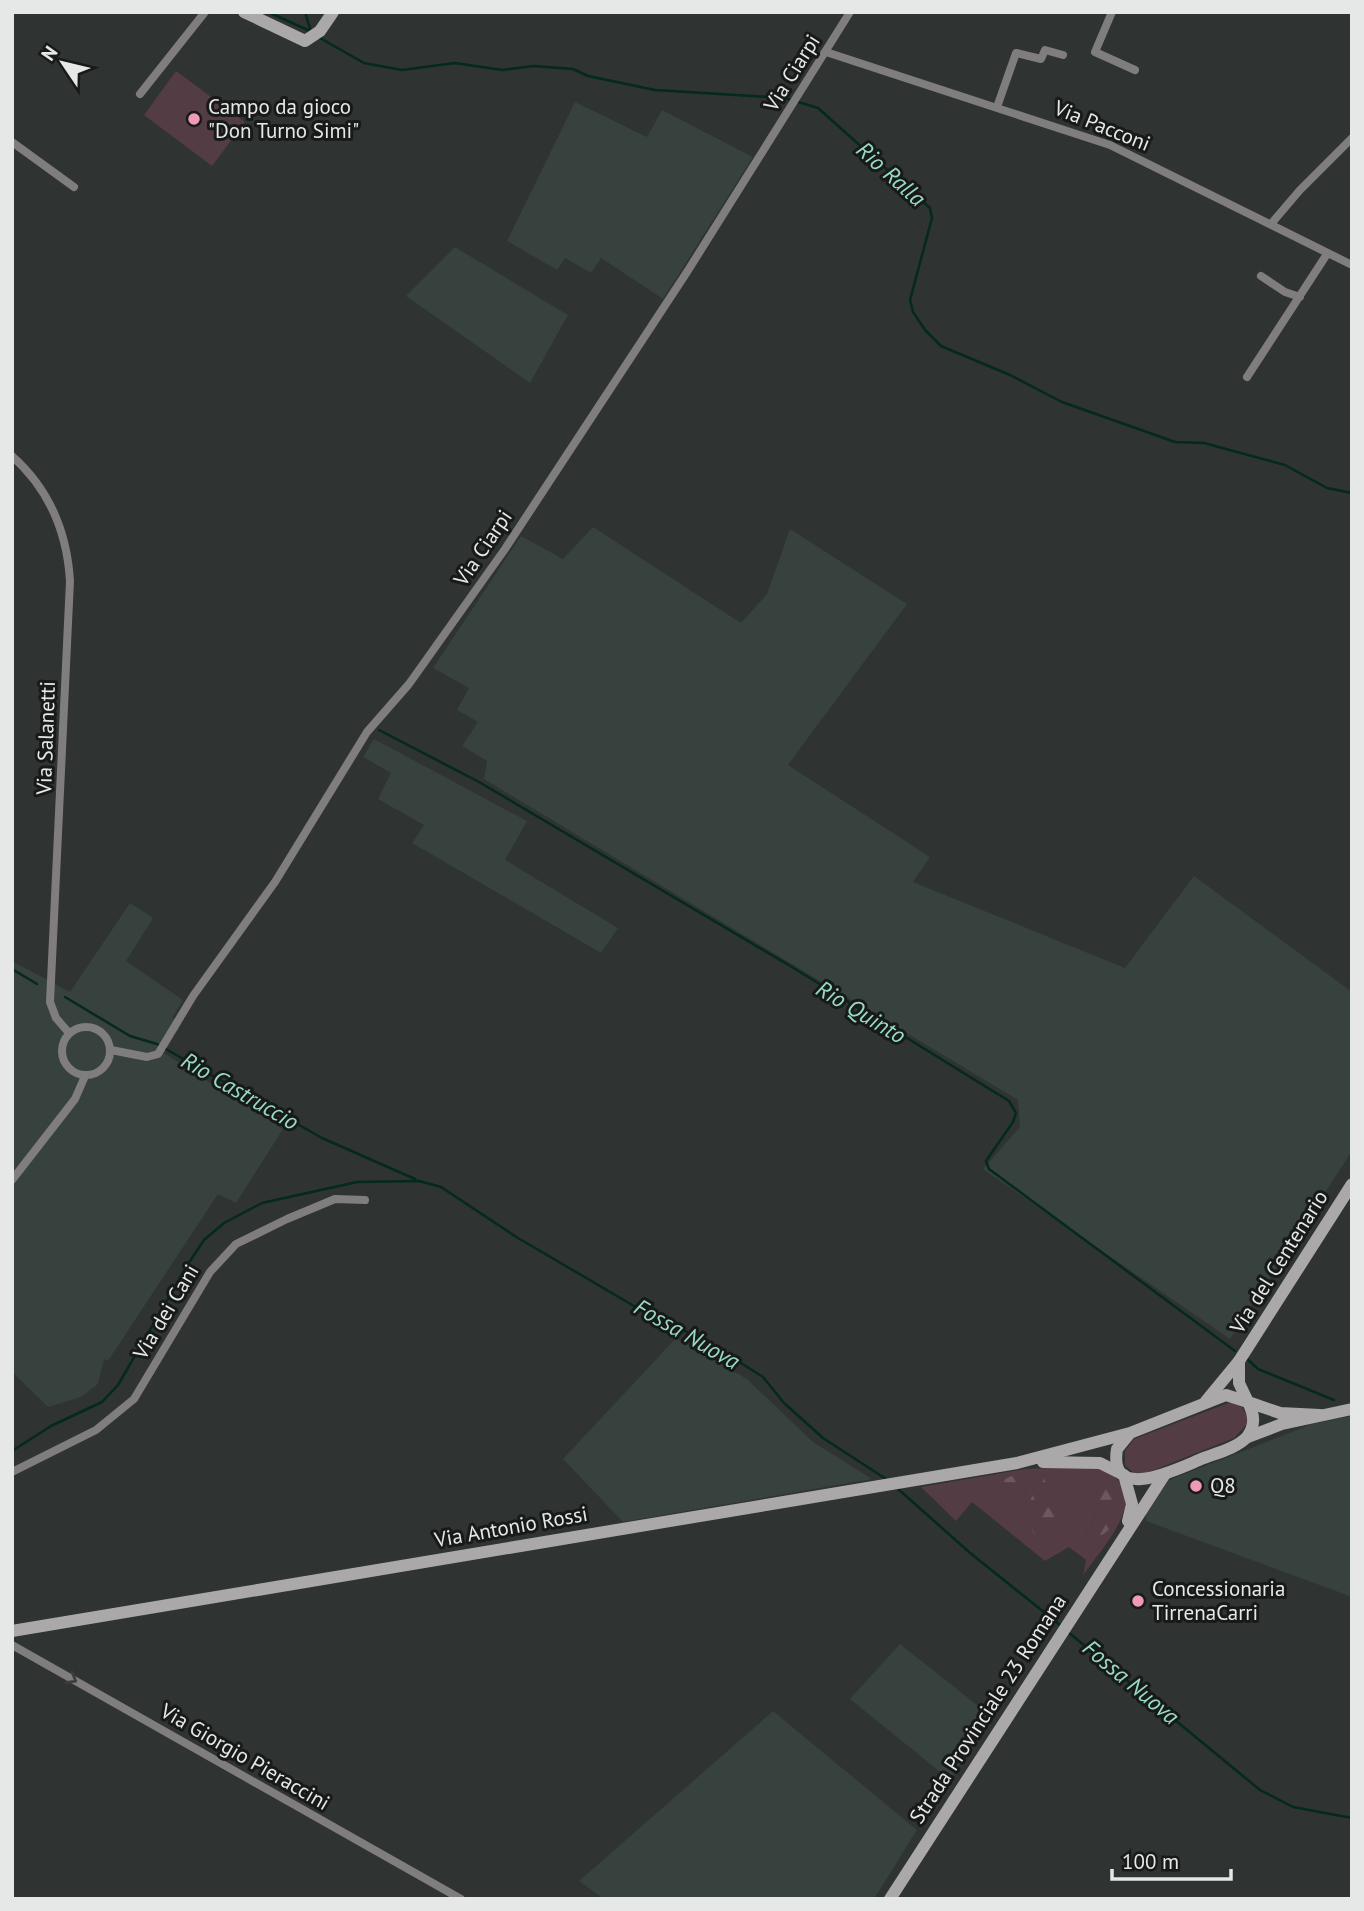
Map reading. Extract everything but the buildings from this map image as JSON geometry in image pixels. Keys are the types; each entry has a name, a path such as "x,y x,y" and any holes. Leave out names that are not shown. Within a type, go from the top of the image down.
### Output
{"main road":[{"path":"244,12 297,40 316,35 333,12"},
{"name":"Via del Centenario","path":"1205,1402 1239,1362 1352,1184"},
{"path":"1239,1362 1239,1383 1254,1413 1253,1426 1246,1437"},
{"path":"1017,1463 1130,1433 1226,1395 1280,1413 1320,1415"},
{"path":"1017,1463 1087,1461 1144,1480 1165,1474 1237,1444 1246,1437 1282,1424 1352,1409"},
{"path":"1120,1541 1132,1504 1116,1457 1117,1449 1130,1433"},
{"name":"Via Antonio Rossi","path":"12,1632 1017,1463"},
{"path":"1120,1541 1165,1474"},
{"name":"Strada Provinciale 23 Romana","path":"890,1899 1120,1541"}],"street":[{"path":"140,94 205,12"},
{"name":"Via Ciarpi","path":"111,1051 147,1057 162,1046 193,996 275,882 367,732 410,684 505,549 789,111 850,12"},
{"path":"1112,12 1095,52 1135,69"},
{"path":"997,107 1016,53 1041,59 1045,50 1063,55"},
{"name":"Via Pacconi","path":"825,52 1110,145 1352,265"},
{"path":"1271,224 1300,190 1352,138"},
{"path":"12,142 74,187"},
{"path":"1247,377 1327,254"},
{"path":"1261,276 1285,292 1300,297"},
{"name":"Via Salanetti","path":"12,456 35,478 53,510 68,550 70,581 50,1002 56,1018 69,1033"},
{"path":"84,1027 92,1027 106,1035 111,1051 110,1058 100,1071 85,1076 70,1070 62,1056 69,1033 84,1027"},
{"path":"12,1180 75,1099 85,1076"},
{"name":"Via dei Cani","path":"12,1472 96,1430 134,1399 210,1272 236,1244 335,1199 365,1200"},
{"name":"Via Giorgio Pieraccini","path":"12,1645 461,1899"}],"shaded area":[{"path":"575,102 647,137 662,110 753,157 663,299 601,258 591,273 565,258 557,270 507,241"},
{"path":"455,247 568,315 530,383 406,296"},
{"path":"593,527 741,623 767,594 790,529 907,604 788,765 930,857 913,882 1125,968 1194,876 1352,992 1352,1151 1230,1339 983,1169 1020,1127 1018,1100 484,779 487,761 462,746 478,722 457,710 469,688 433,668 521,536 563,559"},
{"path":"374,739 527,821 505,860 618,928 601,953 412,843 424,825 378,799 391,773 363,757"},
{"path":"130,903 153,918 126,961 183,1000 172,1018 182,1023 164,1053 283,1129 236,1203 218,1194 108,1361 104,1359 98,1384 81,1397 48,1407 12,1372 12,961 70,992"},
{"path":"676,1338 747,1379 813,1442 872,1479 623,1522 563,1459"},
{"path":"1352,1416 1352,1597 1146,1521 1146,1513 1169,1480 1312,1424"},
{"path":"900,1644 991,1716 950,1780 850,1699"},
{"path":"773,1711 917,1830 874,1899 604,1899 579,1881"}],"green space":[{"name":"Campo da gioco \"Don Turno Simi\"","path":"176,71 245,122 212,166 144,115"},
{"path":"1231,1402 1240,1404 1248,1417 1246,1425 1234,1438 1144,1474 1135,1474 1125,1465 1125,1451 1134,1439"},
{"path":"1090,1466 1112,1475 1123,1487 1126,1501 1122,1516 1104,1548 1083,1575 1086,1560 1069,1547 1045,1561 972,1502 956,1521 921,1487 1025,1469","holes":["1098,1489 1112,1527 1084,1541 1097,1512 1094,1503"]},
{"path":"1020,1473 1042,1473 1062,1526 1035,1536 1029,1515 1033,1494 1027,1488 1009,1488 1002,1480"},
{"path":"1103,1486 1113,1488 1120,1502 1112,1527 1094,1542 1084,1541 1097,1512 1093,1503 1098,1489"}],"waterway":[{"path":"268,12 310,31"},
{"name":"Rio Ralla","path":"305,12 311,32"},
{"name":"Rio Ralla","path":"320,38 364,63 402,70 455,63 502,70 534,66 573,69 588,76 655,90 785,98 818,108 930,208 932,218 910,300 913,312 925,330 941,346 1010,375 1062,402 1175,442 1204,443 1285,465 1327,488 1352,493"},
{"name":"Rio Quinto","path":"379,730 479,782 792,967 1009,1101 1016,1113 1013,1122 986,1161 989,1169 1235,1351"},
{"name":"Rio Castruccio","path":"12,969 37,984"},
{"name":"Rio Castruccio","path":"65,997 130,1036 157,1044 322,1138 415,1179"},
{"name":"Fossa Nuova","path":"12,1451 51,1426 102,1402 118,1385 188,1264 204,1240 224,1223 262,1203 357,1182 419,1181 441,1187 518,1238 634,1306 708,1342 763,1377 784,1403 823,1438 886,1479"},
{"name":"Rio Quinto","path":"1246,1358 1258,1369 1334,1400"},
{"name":"Fossa Nuova","path":"897,1488 969,1552 1060,1625"},
{"name":"Fossa Nuova","path":"1068,1632 1260,1790 1293,1807 1352,1818"}],"place":[{"name":"Campo da gioco \"Don Turno Simi\"","path":"194,119"},
{"name":"Q8","path":"1196,1486"},
{"name":"Concessionaria TirrenaCarri","path":"1138,1601"}]}
